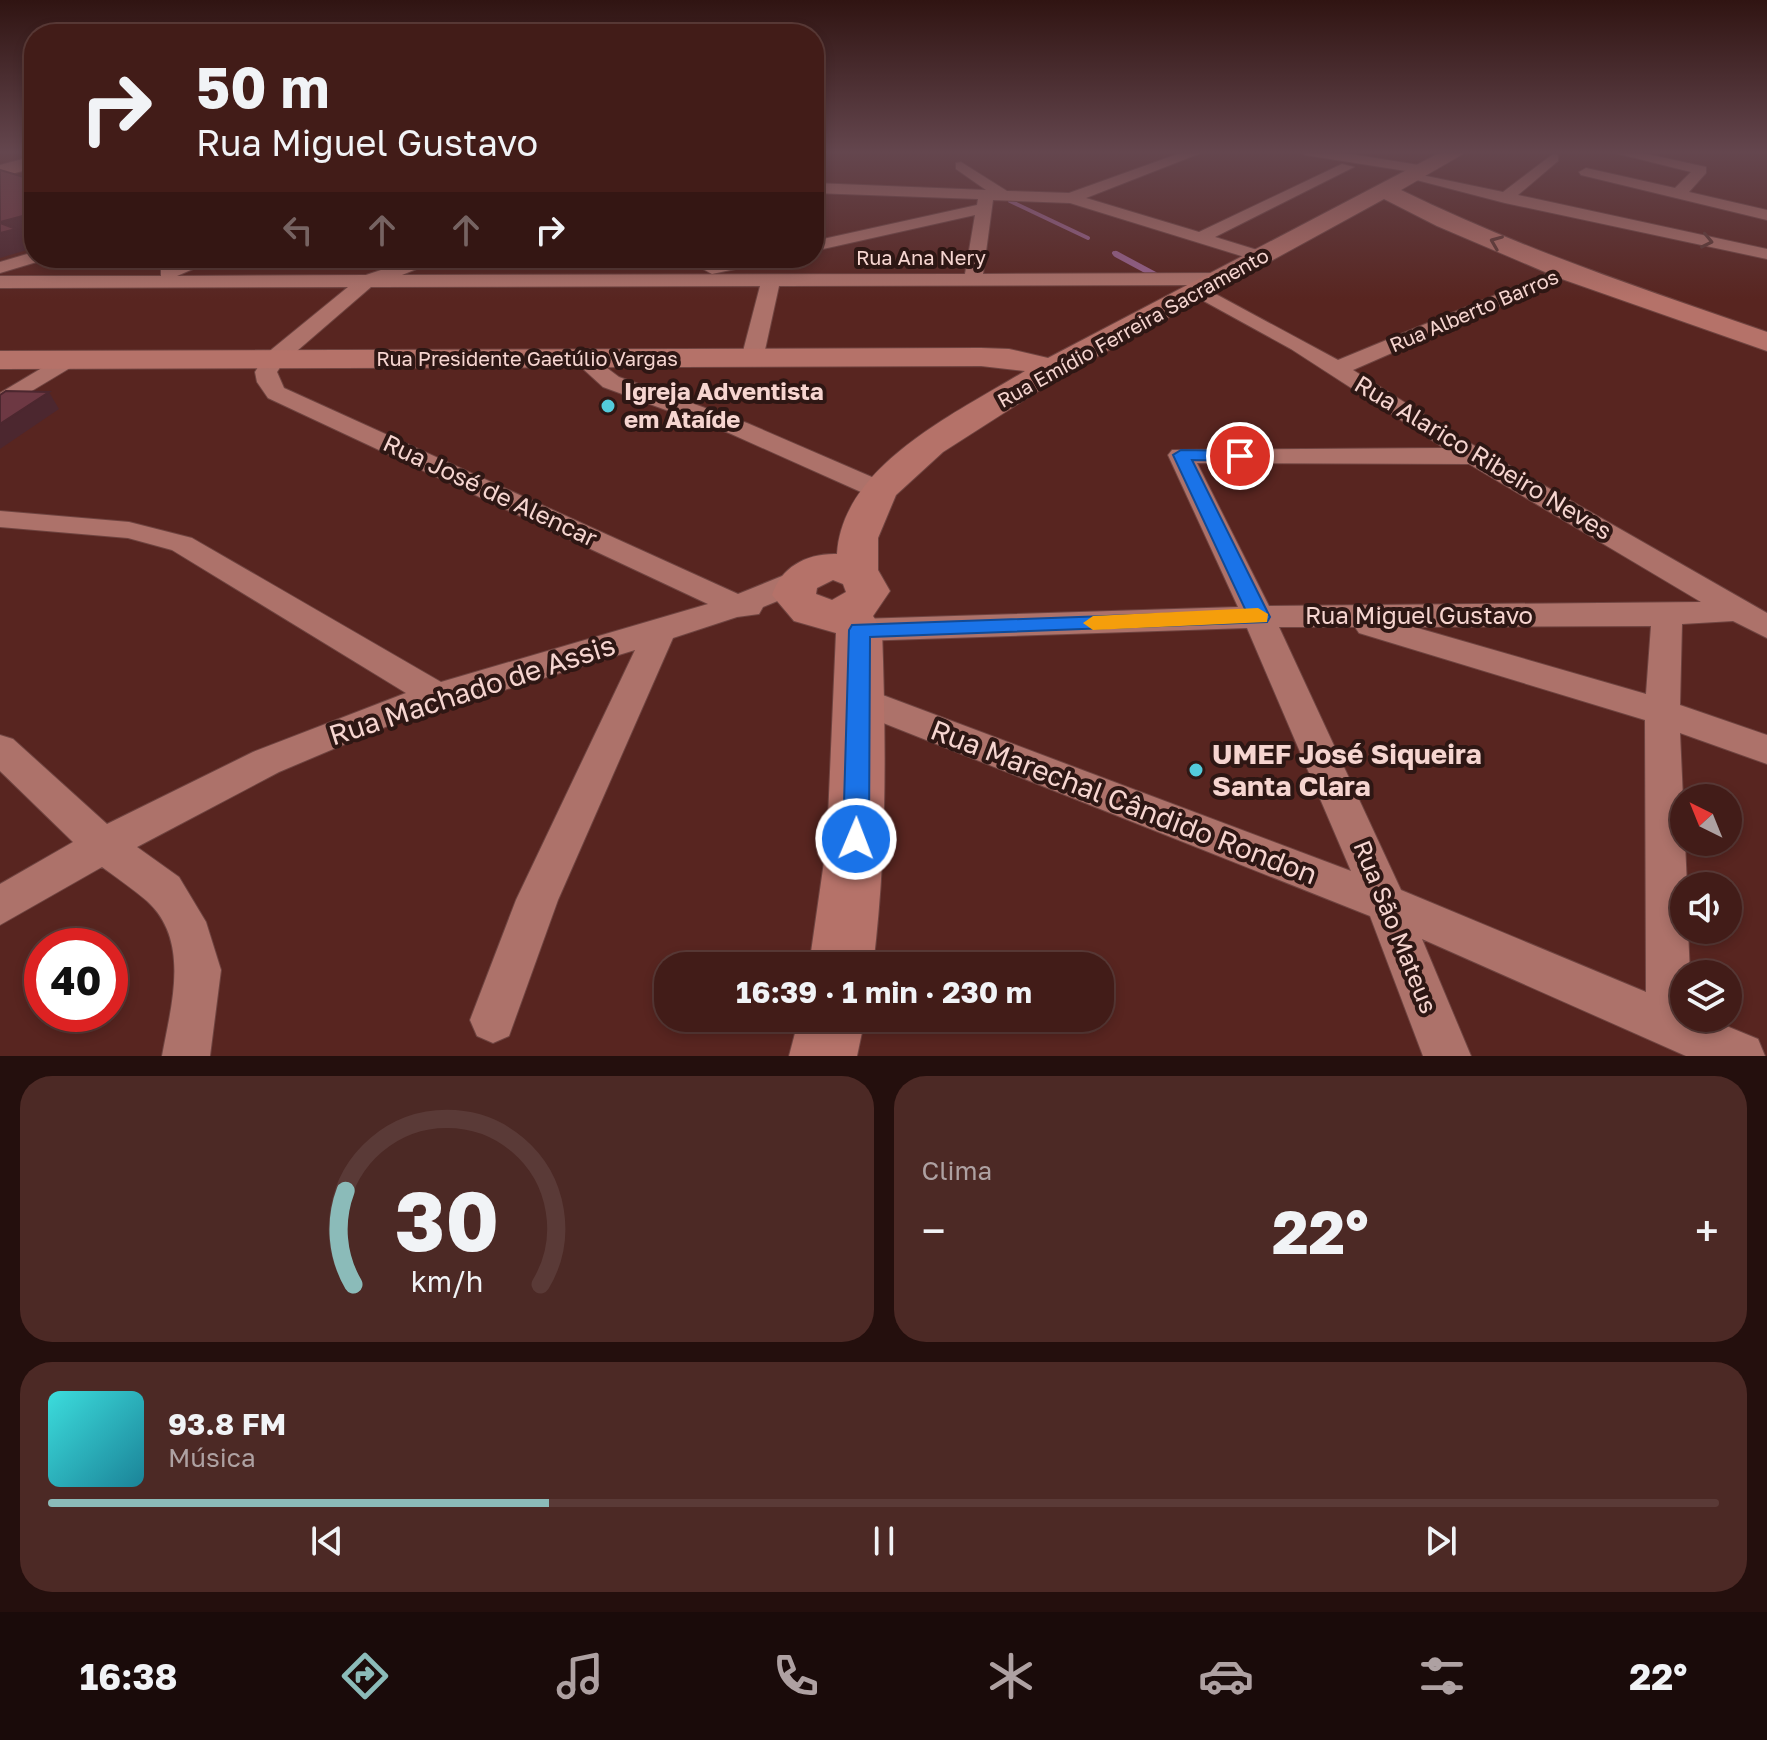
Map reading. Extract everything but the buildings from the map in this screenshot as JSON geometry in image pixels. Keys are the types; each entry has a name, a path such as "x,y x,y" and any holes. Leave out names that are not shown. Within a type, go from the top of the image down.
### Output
{"street":[{"path":"824,243 986,200"},
{"path":"973,280 991,200"},
{"path":"1078,200 1261,257"},
{"path":"1198,239 1289,200"},
{"name":"Rua Emídio Ferreira Sacramento","path":"834,587 879,490 930,444 1052,368 1261,257 1324,200"},
{"path":"1407,200 1445,221 1568,272 1767,342"},
{"path":"1600,200 1767,254"},
{"path":"1711,200 1767,215"},
{"path":"0,268 24,260"},
{"path":"148,280 181,268"},
{"path":"274,359 365,282 402,268"},
{"path":"660,281 718,268"},
{"name":"Rua Alberto Barros","path":"1336,369 1568,272"},
{"path":"752,359 771,280"},
{"name":"Rua Ana Nery","path":"0,282 973,280 1208,285"},
{"name":"Rua Alarico Ribeiro Neves","path":"1208,285 1475,456 1767,627"},
{"name":"Rua Presidente Gaetúlio Vargas","path":"0,360 1009,358 1052,368"},
{"name":"Rua José de Alencar","path":"274,359 266,372 268,382 276,393 740,607"},
{"path":"0,403 67,360"},
{"path":"594,360 592,367 598,375 611,382 738,428 879,490"},
{"name":"Rua São Mateus","path":"1447,1056 1388,904 1260,617 1181,455 1475,456"},
{"path":"0,519 129,530 182,544 436,695"},
{"path":"834,587 860,700 856,839 844,952"},
{"name":"Rua Machado de Assis","path":"0,906 102,844 346,727 436,695 661,629 740,607 834,587"},
{"name":"Rua Miguel Gustavo","path":"834,587 1260,617 1667,615 1739,610"},
{"path":"1667,615 1662,712 1669,1026"},
{"path":"1343,617 1662,712 1767,750"},
{"path":"493,1020 537,900 661,629"},
{"name":"Rua Marechal Cândido Rondon","path":"860,700 1388,904 1741,1056"},
{"path":"0,749 102,844 164,890 185,922 199,970 186,1056"},
{"path":"823,1056 829,1032"}],"waterway":[{"path":"1010,201 1088,238"},
{"path":"1114,253 1119,256"},
{"path":"1116,254 1155,275"}],"slow traffic":[{"path":"1093,623 1260,617 1258,614"}],"place":[{"name":"Igreja Adventista em Ataíde","path":"608,406"},
{"name":"UMEF José Siqueira Santa Clara","path":"1196,770"}],"route":[{"path":"856,839 859,630 1260,617 1181,455 1240,456"}]}
